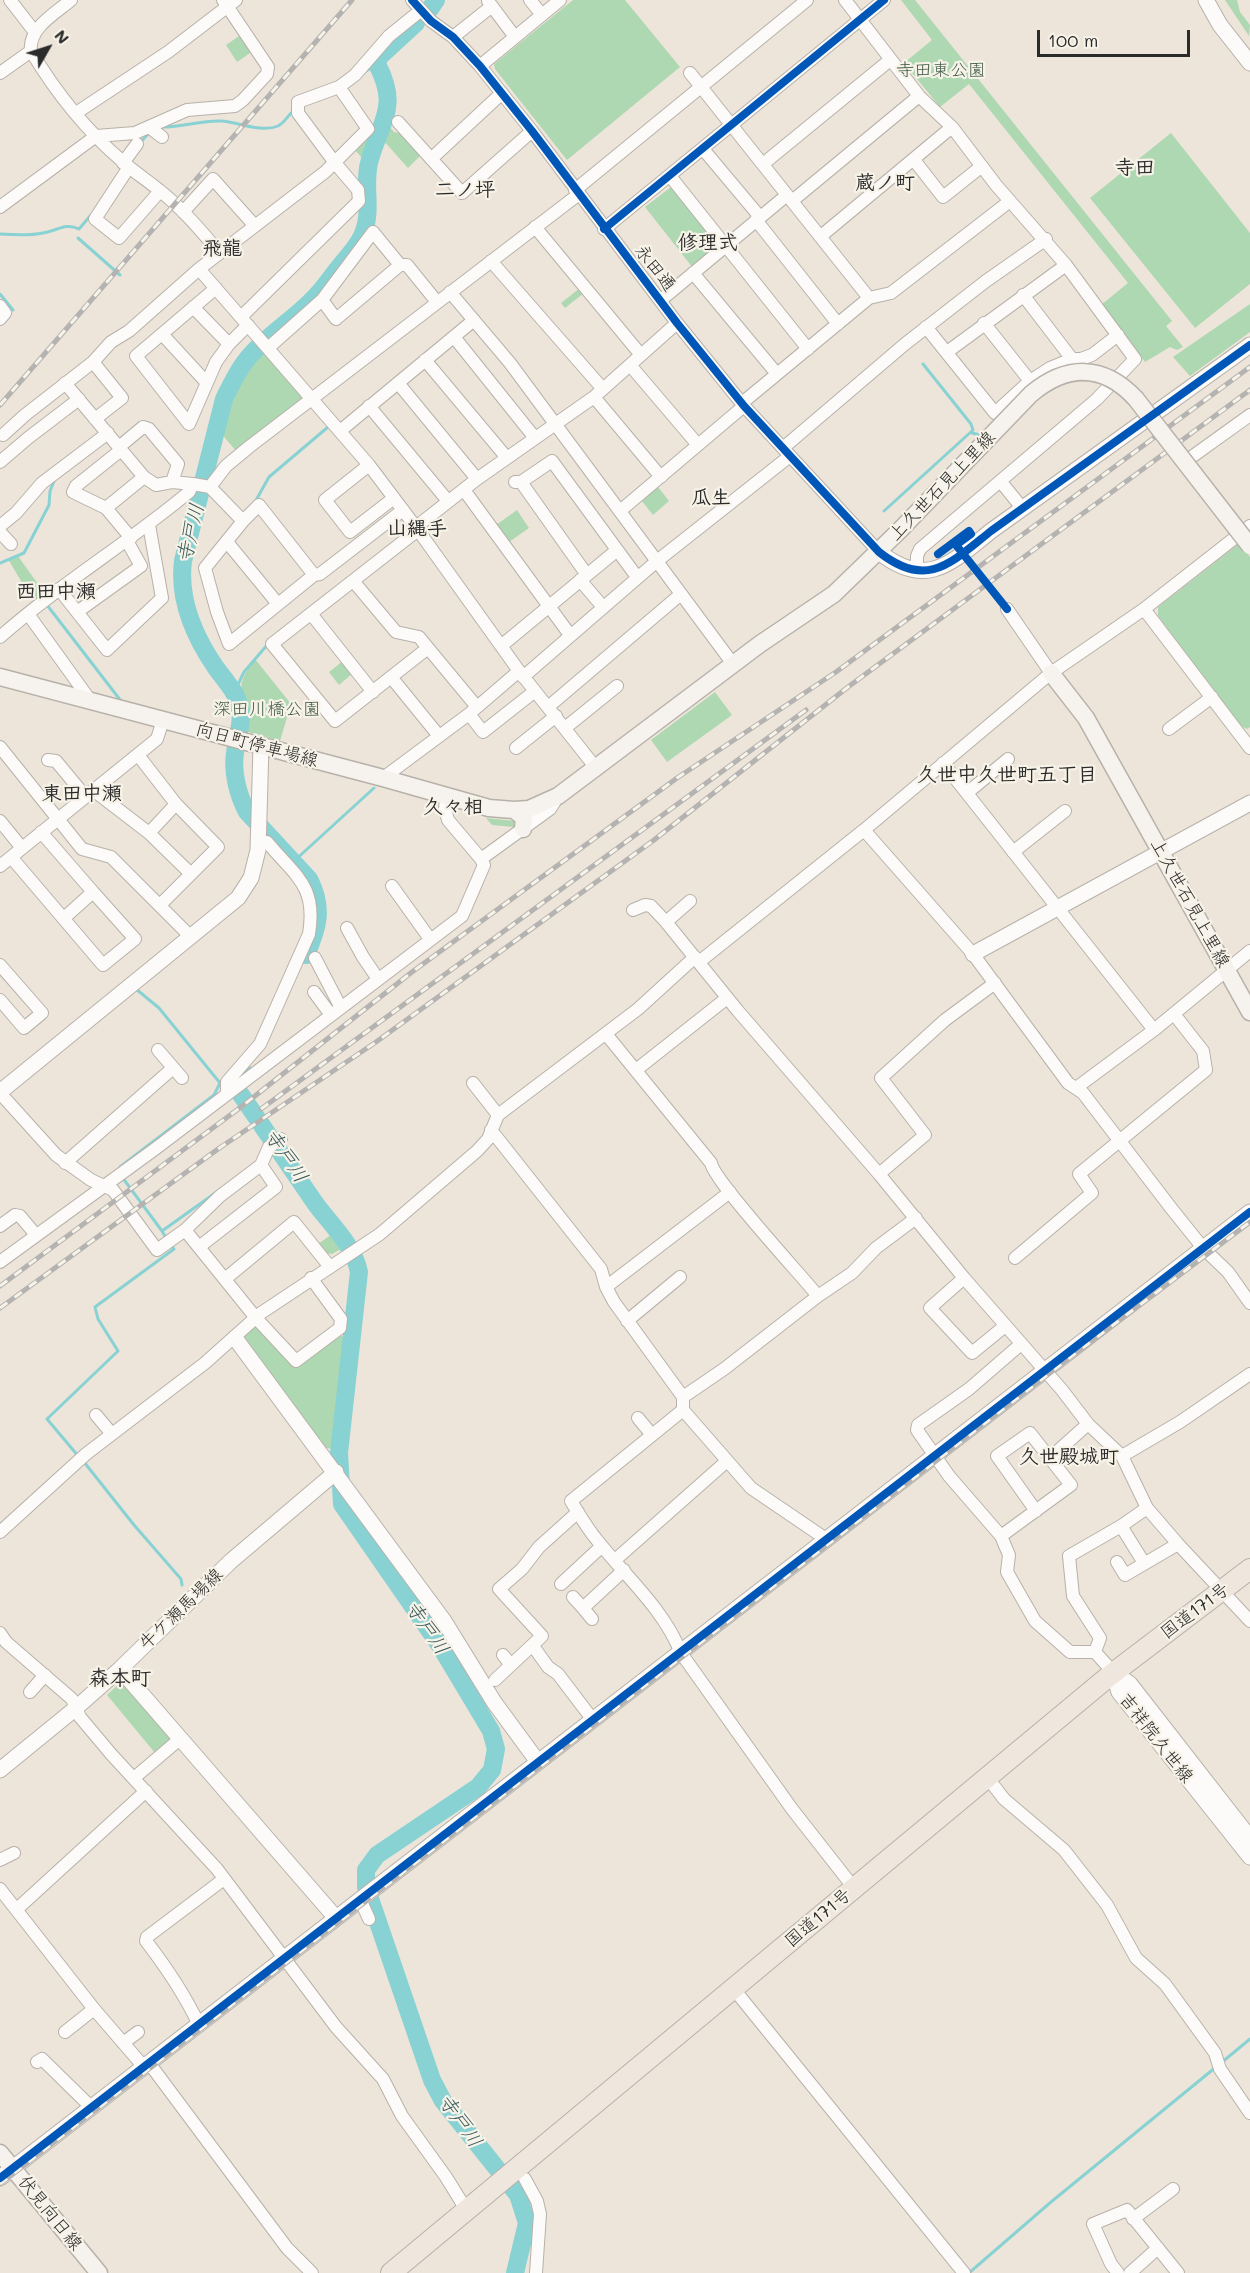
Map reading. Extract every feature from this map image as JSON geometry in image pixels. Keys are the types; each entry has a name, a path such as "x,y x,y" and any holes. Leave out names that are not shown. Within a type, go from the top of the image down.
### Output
{"highway":[{"name":"国道171号","path":"391,2273 467,2211 512,2178 733,1988 1113,1672 1250,1569"}],"main road":[{"name":"上久世石見上里線","path":"514,810 543,804 558,796 733,664 834,594 879,552 1031,394 1054,378 1076,372 1090,372 1113,379 1131,393 1250,546"},
{"name":"上久世石見上里線","path":"1051,673 1086,718 1250,1012"},
{"name":"向日町停車場線","path":"0,677 489,808 514,810"},
{"path":"514,810 524,818 523,829"},
{"name":"伏見向日線","path":"0,2153 7,2174 99,2273"}],"street":[{"path":"10,0 34,31"},
{"path":"71,0 34,31 31,51 76,113 96,136 126,164 160,190 220,253"},
{"name":"永田通","path":"412,0 420,11 453,37 480,66 532,131 604,229 743,405 879,552"},
{"path":"530,0 542,15"},
{"path":"480,66 560,0"},
{"path":"0,637 59,589 149,525 189,492 202,486 535,227 807,0"},
{"path":"845,0 919,96 952,128 1010,201 1046,239 1135,359 1097,399 920,549 917,556 917,571"},
{"path":"604,229 884,0"},
{"path":"1206,0 1220,25 1250,63"},
{"path":"0,207 96,136 123,135 149,127 187,110 235,106 267,74 268,68 229,2 168,52 76,113"},
{"path":"453,37 490,3 515,37"},
{"path":"216,288 136,356 189,424 206,382 245,321 358,201 358,190 334,163 298,113 298,102 339,87 355,75 389,36 420,11"},
{"path":"0,73 31,51"},
{"path":"763,164 890,60"},
{"path":"690,73 869,298"},
{"path":"3,435 93,362 111,342 129,331 199,269 334,163 368,129 339,87"},
{"path":"431,159 502,93"},
{"path":"661,300 758,219 790,198 919,96"},
{"path":"398,122 462,194 532,131"},
{"path":"149,127 162,137"},
{"path":"821,236 952,128"},
{"path":"137,144 95,219 119,238 160,190"},
{"path":"703,149 838,324"},
{"path":"914,160 943,197 982,165"},
{"path":"670,176 807,349"},
{"path":"183,212 213,179 255,226"},
{"path":"620,511 777,374 869,298 891,293 1010,201"},
{"path":"535,227 641,355"},
{"path":"264,344 322,300 373,232 400,265"},
{"path":"383,778 570,635 787,452 926,327 1046,239"},
{"path":"491,261 598,393 661,477"},
{"path":"322,300 336,319 400,265 407,265 437,302"},
{"path":"947,352 1066,265"},
{"path":"199,269 369,465 521,674 596,768"},
{"path":"693,273 777,374"},
{"path":"450,292 510,363 733,664"},
{"path":"1023,295 1072,358"},
{"path":"0,306 5,313 0,319"},
{"path":"193,307 229,345"},
{"path":"340,431 474,320"},
{"path":"428,648 335,721 272,644 354,582 448,501 598,393 677,323"},
{"path":"984,323 1030,381"},
{"path":"926,327 995,413 1030,381 1050,368 1072,358 1081,359 1092,355 1118,335"},
{"path":"162,334 206,382"},
{"path":"454,337 535,438"},
{"path":"879,552 902,567 917,571 928,571 957,558 1250,345"},
{"path":"426,360 507,458"},
{"path":"93,362 122,398 95,419"},
{"path":"630,365 698,445"},
{"path":"65,383 144,477 156,485 172,482 202,486 243,521"},
{"path":"398,383 477,479"},
{"path":"0,462 79,399"},
{"path":"369,406 448,501"},
{"path":"1192,456 1250,415"},
{"path":"77,612 141,566 129,539 106,508 76,495 73,489 143,427 149,429 178,464 172,482"},
{"path":"0,526 16,513 42,483 108,433"},
{"path":"603,607 518,482 552,461 637,578"},
{"path":"369,465 325,500 350,532 394,498"},
{"path":"106,508 144,477"},
{"path":"1000,482 1023,509"},
{"path":"464,490 570,635"},
{"path":"315,575 259,505 205,568 217,612 229,644 315,575 320,574 403,510"},
{"path":"59,589 107,650 162,598 149,525"},
{"path":"0,1532 82,1457 205,1364 256,1318 311,1278 380,1234 477,1151 488,1139 498,1115 606,1034 864,830 1051,673 1144,609 1250,526"},
{"path":"0,532 11,544"},
{"path":"227,542 278,604"},
{"path":"501,646 616,551"},
{"path":"354,582 396,632 419,637 473,711 483,732 535,691"},
{"path":"516,748 681,594"},
{"path":"1007,609 1051,673"},
{"path":"1144,609 1212,698 1248,740"},
{"path":"28,614 90,700"},
{"path":"312,615 373,692"},
{"path":"391,677 440,736"},
{"path":"565,728 617,686"},
{"path":"1169,729 1212,698"},
{"path":"0,866 157,739 163,720"},
{"path":"261,746 259,813 263,836 248,885 232,904 0,1093 46,1146 65,1163 113,1190 157,1250 185,1230 220,1196 261,1165 276,1143"},
{"path":"1,749 82,849 111,857 191,936"},
{"path":"138,755 176,804 218,847 160,905"},
{"path":"967,793 1008,759"},
{"path":"48,760 56,761 89,793 149,833 191,874"},
{"path":"943,763 1154,1030"},
{"path":"0,1262 462,916 484,865 448,820 446,796"},
{"path":"481,859 549,809 558,796"},
{"path":"973,954 1250,803"},
{"path":"149,833 176,804"},
{"path":"1013,852 1065,811"},
{"path":"0,821 22,848"},
{"path":"864,830 973,954 1068,1083 1083,1093 1203,1248 1228,1272 1250,1303"},
{"path":"11,857 103,965 135,939 41,832"},
{"path":"235,1087 227,1082 260,1044 309,934 311,920 306,889 298,876 263,836"},
{"path":"392,886 430,939"},
{"path":"64,918 93,892"},
{"path":"666,922 690,902"},
{"path":"633,910 645,905 651,906 666,922 727,998 879,1174 1088,1424 1122,1456 1147,1508 1250,1621"},
{"path":"347,928 378,979"},
{"path":"1076,1088 1154,1030 1250,951"},
{"path":"315,958 336,1011"},
{"path":"0,965 42,1013 24,1028 0,1000"},
{"path":"879,1174 925,1135 881,1078 945,1020 995,983"},
{"path":"314,992 336,1011"},
{"path":"636,1071 727,998"},
{"path":"1015,1258 1092,1193 1079,1174 1206,1070 1203,1051 1174,1014"},
{"path":"606,1034 711,1163 712,1168 730,1192 818,1296"},
{"path":"158,1050 182,1078"},
{"path":"65,1163 173,1068"},
{"path":"473,1083 498,1115"},
{"path":"491,1130 601,1269 606,1287 627,1321 683,1403 727,1461 751,1488 826,1539"},
{"path":"199,1247 276,1186 261,1165"},
{"path":"606,1287 730,1192"},
{"path":"7,2174 1250,1212"},
{"path":"0,1226 15,1215 20,1216 36,1235"},
{"path":"854,1888 786,1800 681,1653 676,1640 648,1597 602,1546 571,1501 652,1435 683,1403 818,1296 852,1273 876,1248 915,1218"},
{"path":"225,1279 294,1222 330,1267"},
{"path":"185,1230 256,1318 296,1361 340,1328 341,1319 311,1278"},
{"path":"627,1321 680,1277"},
{"path":"964,1278 930,1308 972,1353 1005,1326"},
{"path":"235,1338 444,1621 494,1702 538,1762"},
{"path":"1021,1344 969,1389 918,1425 917,1430 949,1476 1001,1536 1009,1555 1007,1572 1035,1620 1070,1652 1095,1652 1113,1672"},
{"path":"1122,1456 1180,1422 1250,1374"},
{"path":"96,1415 112,1434"},
{"path":"638,1418 652,1435"},
{"path":"1050,1458 1088,1424"},
{"path":"1001,1536 1036,1511 1071,1485 1030,1433 997,1456 1036,1511"},
{"path":"615,1560 727,1461"},
{"name":"牛ケ瀬馬場線","path":"0,1770 120,1669 231,1561 336,1472"},
{"path":"1095,1652 1100,1638 1072,1596 1069,1556 1147,1508"},
{"path":"495,1680 542,1636 499,1589 522,1569 539,1547 578,1512"},
{"path":"1121,1526 1144,1563"},
{"path":"1117,1562 1125,1575 1178,1544"},
{"path":"561,1584 602,1546"},
{"path":"583,1608 624,1570"},
{"path":"573,1597 592,1620"},
{"path":"0,1633 6,1642 72,1699 80,1717 224,1879 336,2027 383,2079 402,2116 446,2177 467,2211"},
{"path":"533,1646 593,1720"},
{"path":"503,1655 511,1665"},
{"path":"120,1669 336,1918"},
{"name":"吉祥院久世線","path":"1113,1672 1131,1684 1250,1838"},
{"name":"吉祥院久世線","path":"1113,1672 1119,1692 1250,1857"},
{"path":"30,1692 45,1675"},
{"path":"134,1778 181,1738"},
{"path":"987,1777 1004,1799 1064,1850 1107,1905 1136,1958 1165,1984 1215,2053 1220,2069 1250,2113"},
{"path":"17,1909 146,1791"},
{"path":"0,1860 14,1853"},
{"path":"199,2025 166,1968 146,1941 147,1937 187,1905 224,1879"},
{"path":"0,1889 94,2009 123,2043 146,2065 287,2248 312,2273"},
{"path":"366,1895 369,1919"},
{"path":"733,1988 964,2273"},
{"path":"65,2032 94,2009"},
{"path":"123,2043 138,2032"},
{"path":"37,2062 42,2059 92,2108"},
{"path":"512,2178 537,2201 540,2214 536,2273"},
{"path":"1133,2218 1173,2189"},
{"path":"1118,2273 1110,2264 1093,2224 1127,2210 1178,2273"},
{"path":"1130,2273 1158,2248"}],"green space":[{"path":"573,0 625,0 680,67 567,160 495,69 494,64"},
{"name":"寺田東公園","path":"901,0 915,0 1172,321 1166,326 1183,347 1177,350 1170,347 1145,362 1101,305 1128,283 969,84 940,107 904,63 932,40"},
{"path":"1225,0 1237,0 1240,12 1250,25 1249,36"},
{"path":"242,34 253,51 237,62 226,45"},
{"path":"388,125 394,132 400,133 421,155 408,168 382,139"},
{"path":"369,131 373,136 363,159 354,149"},
{"path":"1171,133 1250,233 1250,284 1195,328 1090,198"},
{"path":"671,187 716,242 716,248 693,268 645,207"},
{"path":"580,288 584,293 565,308 561,303"},
{"path":"1250,304 1250,332 1190,376 1173,357"},
{"path":"264,349 303,395 303,402 237,452 219,431 236,387 247,369"},
{"path":"658,487 669,501 653,515 641,500"},
{"path":"517,510 529,528 509,542 496,525"},
{"path":"1240,543 1250,557 1250,727 1247,729 1241,726 1158,616 1158,607"},
{"path":"18,556 45,594 36,600 8,559"},
{"name":"深田川橋公園","path":"255,659 291,704 280,741 245,731 241,687 247,670"},
{"path":"343,661 353,673 339,685 329,672"},
{"path":"715,692 732,715 667,762 651,740"},
{"path":"486,818 517,823 514,827 492,825"},
{"path":"332,1234 343,1248 332,1254 325,1253 318,1244"},
{"path":"253,1327 260,1327 295,1368 339,1334 345,1338 335,1449 326,1448 244,1341 245,1334"},
{"path":"119,1684 126,1685 171,1735 170,1742 155,1753 107,1695"}],"waterway":[{"name":"寺戸川","path":"430,9 436,0"},
{"name":"寺戸川","path":"306,955 318,918 314,889 309,879 247,812 241,798 234,768 240,708 233,692 201,643 189,617 183,590 183,561 224,399 236,376 251,354 319,293 362,236 368,207 368,169 388,102 384,78 377,64 379,57 416,23"},
{"path":"366,71 377,64"},
{"path":"160,127 221,121 257,128 272,128 280,125 295,110"},
{"path":"139,144 149,133"},
{"path":"0,234 32,235 69,226 79,229 91,215"},
{"path":"78,238 120,275"},
{"path":"0,294 13,310"},
{"path":"884,511 973,430 971,424 923,364"},
{"path":"255,502 269,477 328,427"},
{"path":"972,433 980,435"},
{"path":"0,563 24,553 49,505 50,491 55,479"},
{"path":"47,605 121,701"},
{"path":"234,693 244,672 268,644"},
{"path":"293,862 374,788"},
{"path":"121,1171 120,1167 214,1095 220,1083 159,1008 136,989"},
{"name":"寺戸川","path":"243,1071 237,1083 237,1089 315,1203 341,1235 352,1252 359,1272 339,1453 342,1504 439,1644 491,1731 496,1749 492,1770 478,1787 377,1855 366,1870 366,1887 432,2080 443,2101 518,2195 527,2223 515,2273"},
{"path":"271,1155 280,1150"},
{"path":"122,1177 162,1231"},
{"path":"166,1238 162,1231 218,1191"},
{"path":"79,1457 47,1419 118,1351 98,1319 95,1307 174,1249 170,1243"},
{"path":"84,1462 181,1579 182,1585"},
{"path":"1221,2063 1250,2039"},
{"path":"969,2273 1051,2202 1216,2067"}],"railway":[{"path":"0,405 352,0"},
{"path":"0,1286 241,1107 412,972 677,778 836,672 1250,367"},
{"path":"0,1308 218,1149 376,1042 654,840 848,687 1250,390"},
{"path":"261,1109 806,710"},
{"path":"0,2184 1068,1359 1250,1222"}],"cycle path":[{"path":"412,0 431,21 453,37 480,66 677,323 744,406 879,552 896,563 911,569 925,570 938,568 951,562 1250,345"},
{"path":"604,229 884,0"},
{"path":"938,554 969,531 971,534 956,545 1007,609"},
{"path":"0,2178 1250,1212"}],"district":[{"name":"寺田","path":"1135,168"},
{"name":"蔵ノ町","path":"885,183"},
{"name":"二ノ坪","path":"465,190"},
{"name":"修理式","path":"708,243"},
{"name":"飛龍","path":"222,249"},
{"name":"瓜生","path":"711,498"},
{"name":"山縄手","path":"417,529"},
{"name":"西田中瀬","path":"56,592"},
{"name":"久世中久世町五丁目","path":"1007,775"},
{"name":"東田中瀬","path":"82,794"},
{"name":"久々相","path":"453,807"},
{"name":"久世殿城町","path":"1069,1457"},
{"name":"森本町","path":"120,1679"}]}
